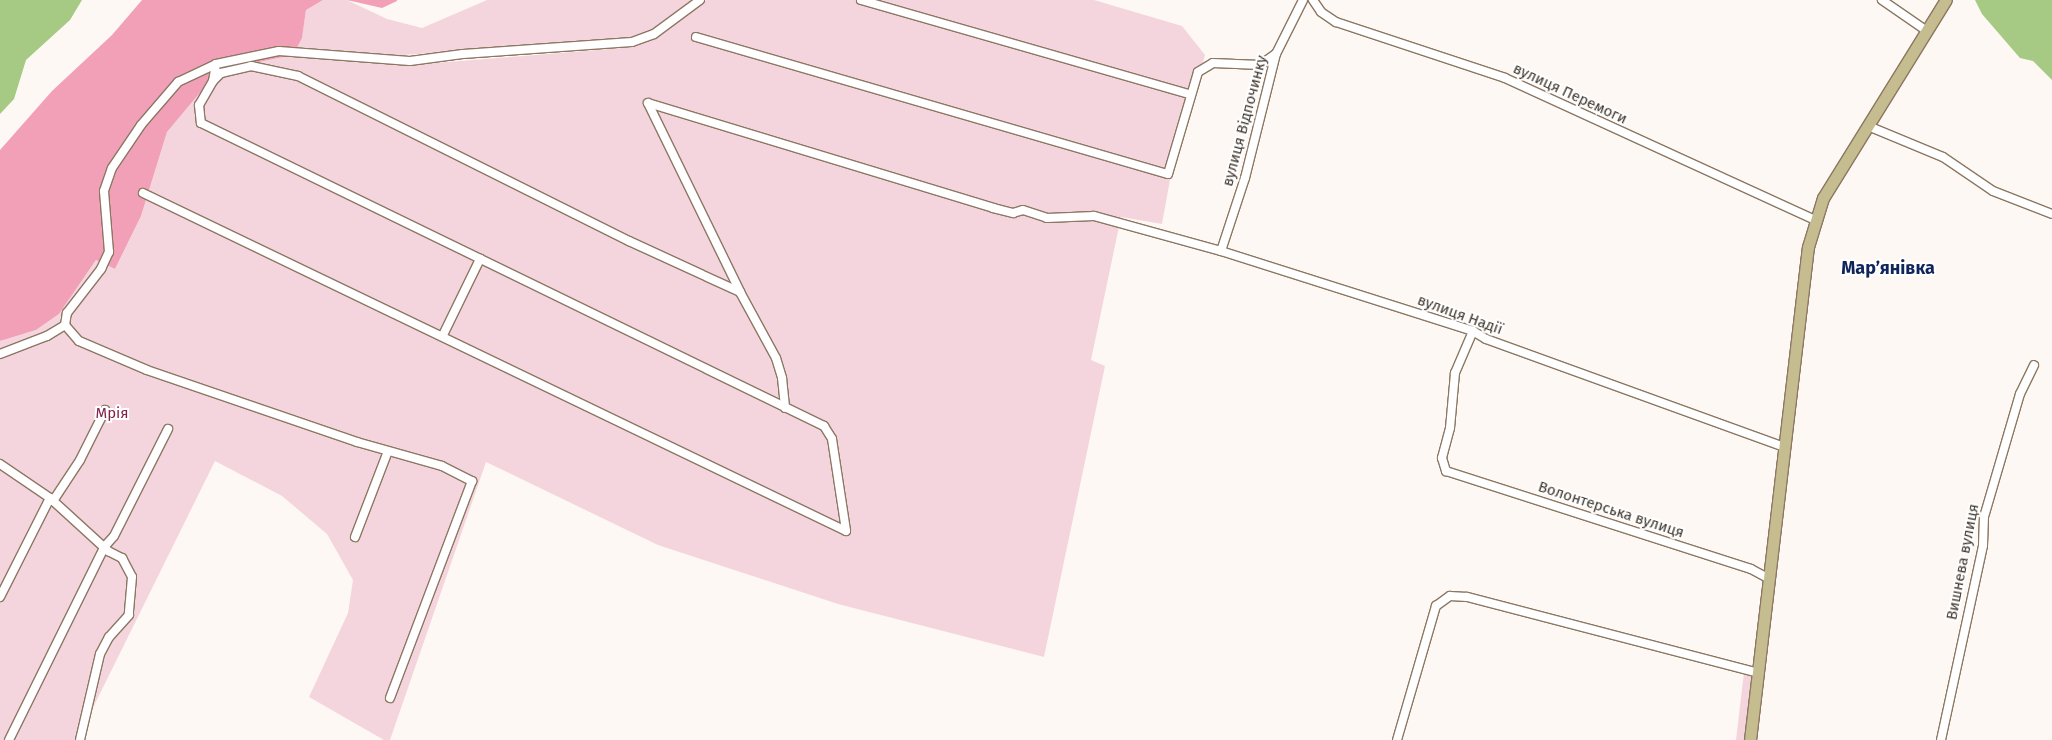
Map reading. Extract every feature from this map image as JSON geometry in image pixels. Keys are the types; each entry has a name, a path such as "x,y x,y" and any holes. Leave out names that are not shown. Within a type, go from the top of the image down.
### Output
{"main road":[{"path":"1750,740 1802,280 1815,220 1823,198 1946,0"}],"street":[{"path":"0,354 47,336 65,325 68,313 101,270 109,252 104,191 112,168 141,125 178,82 216,64 279,51 410,61 463,54 632,42 654,34 700,0"},
{"path":"862,0 1189,94"},
{"name":"вулиця Відпочинку","path":"1222,251 1245,178 1276,54 1303,0"},
{"name":"вулиця Перемоги","path":"1313,0 1321,12 1336,22 1505,78 1815,220"},
{"path":"1882,0 1927,31"},
{"path":"696,36 1168,174 1189,94 1198,72 1213,63 1260,64 1276,54"},
{"path":"143,194 443,335 554,392 846,531 832,439 824,426 201,123 199,106 212,81 216,64"},
{"path":"212,81 221,73 252,66 298,76 647,250 740,292 776,358 782,378 785,408"},
{"name":"вулиця Надії","path":"740,292 648,103 993,208 1013,213 1023,210 1047,218 1094,216 1124,222 1222,251 1473,331 1486,339 1782,446"},
{"path":"1868,126 1943,157 1993,191 2052,214"},
{"path":"443,335 480,259"},
{"path":"65,325 79,341 147,370 388,451 442,466 472,481 390,698"},
{"name":"Волонтерська вулиця","path":"1473,331 1455,373 1450,428 1442,458 1446,471 1751,569 1768,578"},
{"name":"Вишнева вулиця","path":"1941,740 1983,546 1984,517 2024,382 2034,365"},
{"path":"0,597 52,500 77,464 105,410"},
{"path":"9,740 105,546 114,536 168,429"},
{"path":"355,537 388,451"},
{"path":"0,464 52,500 126,562 132,577 132,599 129,615 108,637 100,654 80,740"},
{"path":"1397,740 1436,606 1450,596 1467,597 1758,673"}],"green space":[{"path":"323,0 347,0 387,19 422,28 487,0 693,0 653,30 630,39 389,56 296,47 302,37 306,10"},
{"name":"Мрія","path":"706,0 1094,0 1182,26 1205,55 1171,174 1162,224 1121,217 1091,360 1105,366 1044,657 838,604 658,545 486,462 390,740 384,740 309,697 348,613 353,580 327,534 282,496 215,461 77,740 0,740 0,341 36,330 59,314 96,260 115,269 141,216 167,132 219,70 293,55 411,65 634,47 656,36"},
{"path":"1744,672 1754,675 1748,740 1736,740"}],"shaded area":[{"path":"0,0 82,0 70,20 26,60 14,99 0,114"},
{"path":"142,0 323,0 306,10 302,38 293,55 219,70 167,132 141,216 115,269 96,260 59,314 36,330 0,341 0,150 52,91 112,35"},
{"path":"347,0 397,0 397,1 382,8"},
{"path":"1975,0 2052,0 2052,80 2033,61 2020,58 1982,14"}],"district":[{"name":"Мар’янівка","path":"1888,268"}]}
